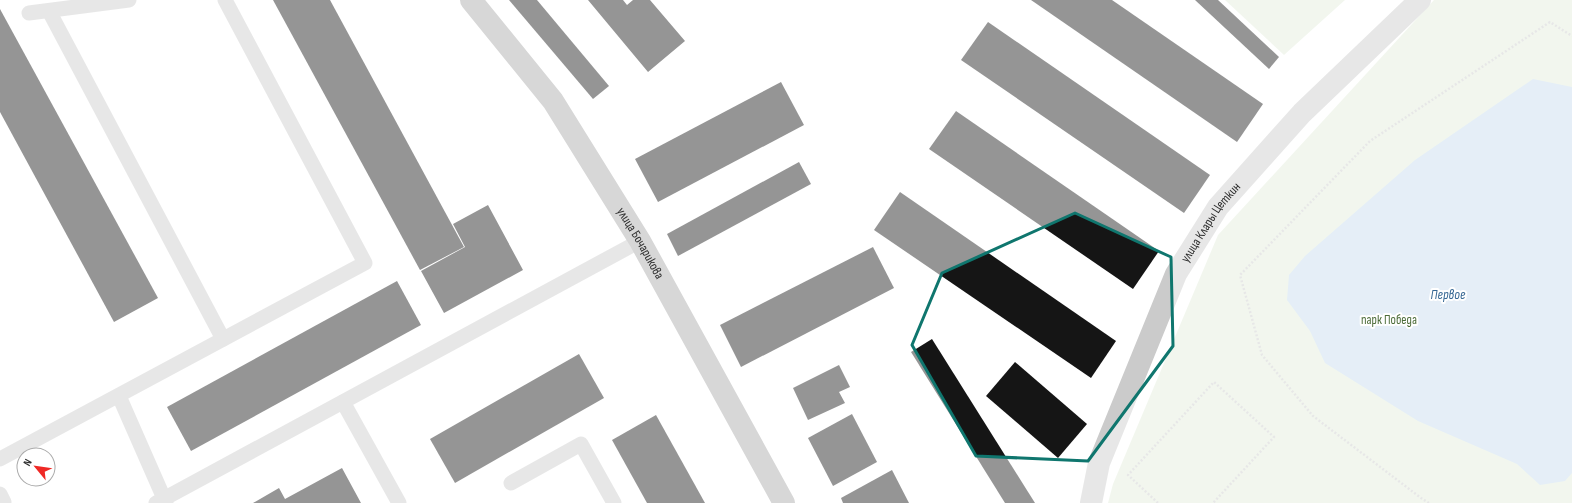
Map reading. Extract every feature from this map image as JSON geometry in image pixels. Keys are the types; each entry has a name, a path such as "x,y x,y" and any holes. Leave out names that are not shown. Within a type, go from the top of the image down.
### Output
{"main road":[{"name":"улица Бочарикова","path":"471,0 553,101 640,241 784,503"}],"street":[{"name":"улица Клары Цеткин","path":"1091,503 1099,463 1176,274 1218,207 1302,114 1420,0"}],"lane":[{"path":"30,13 129,0"},
{"path":"0,459 365,263 225,0"},
{"path":"49,10 223,340"},
{"path":"119,396 163,502 343,402 640,241"},
{"path":"343,402 399,503"},
{"path":"511,483 581,444 614,503"},
{"path":"0,494 4,502 2,503"}],"path":[{"path":"1429,503 1313,416 1262,355 1240,275 1370,141 1550,22 1572,36"},
{"path":"1158,503 1128,475 1214,382 1274,437 1213,503"}],"highlighted area":[{"path":"1075,213 1171,257 1173,346 1088,461 976,456 912,345 942,273"}],"green space":[{"path":"1225,0 1345,0 1284,55"},
{"name":"парк Победa","path":"1434,0 1572,0 1572,503 1108,503 1113,484 1218,235"}],"water":[{"name":"Первое","path":"1533,79 1572,87 1572,473 1565,481 1540,485 1517,464 1418,421 1325,363 1310,331 1287,300 1289,275 1305,256 1415,160"}],"building":[{"path":"273,0 330,0 464,247 420,270"},
{"path":"509,0 537,0 609,86 593,99"},
{"path":"588,0 623,0 627,5 633,0 650,0 685,41 648,72"},
{"path":"1031,0 1112,0 1263,104 1237,142"},
{"path":"1195,0 1218,0 1279,57 1269,69"},
{"path":"0,9 158,298 114,322 0,112"},
{"path":"988,22 1210,175 1184,213 961,60"},
{"path":"781,82 804,125 658,202 635,159"},
{"path":"956,111 1159,251 1133,289 929,149"},
{"path":"799,162 811,184 678,256 667,234"},
{"path":"900,192 1116,341 1091,378 874,230"},
{"path":"488,205 523,270 444,313 421,271 465,247 453,224"},
{"path":"873,247 894,288 741,367 720,325"},
{"path":"397,281 421,325 191,451 167,407"},
{"path":"932,339 1035,503 1005,503 911,352"},
{"path":"579,354 604,398 455,483 430,439"},
{"path":"1015,362 1087,424 1058,458 986,396"},
{"path":"839,365 850,387 839,392 845,403 808,420 793,388"},
{"path":"852,414 877,462 833,486 808,438"},
{"path":"656,415 705,503 647,503 612,440"},
{"path":"342,468 361,503 253,503 279,488 285,499"},
{"path":"892,470 909,503 843,503 841,498"}]}
